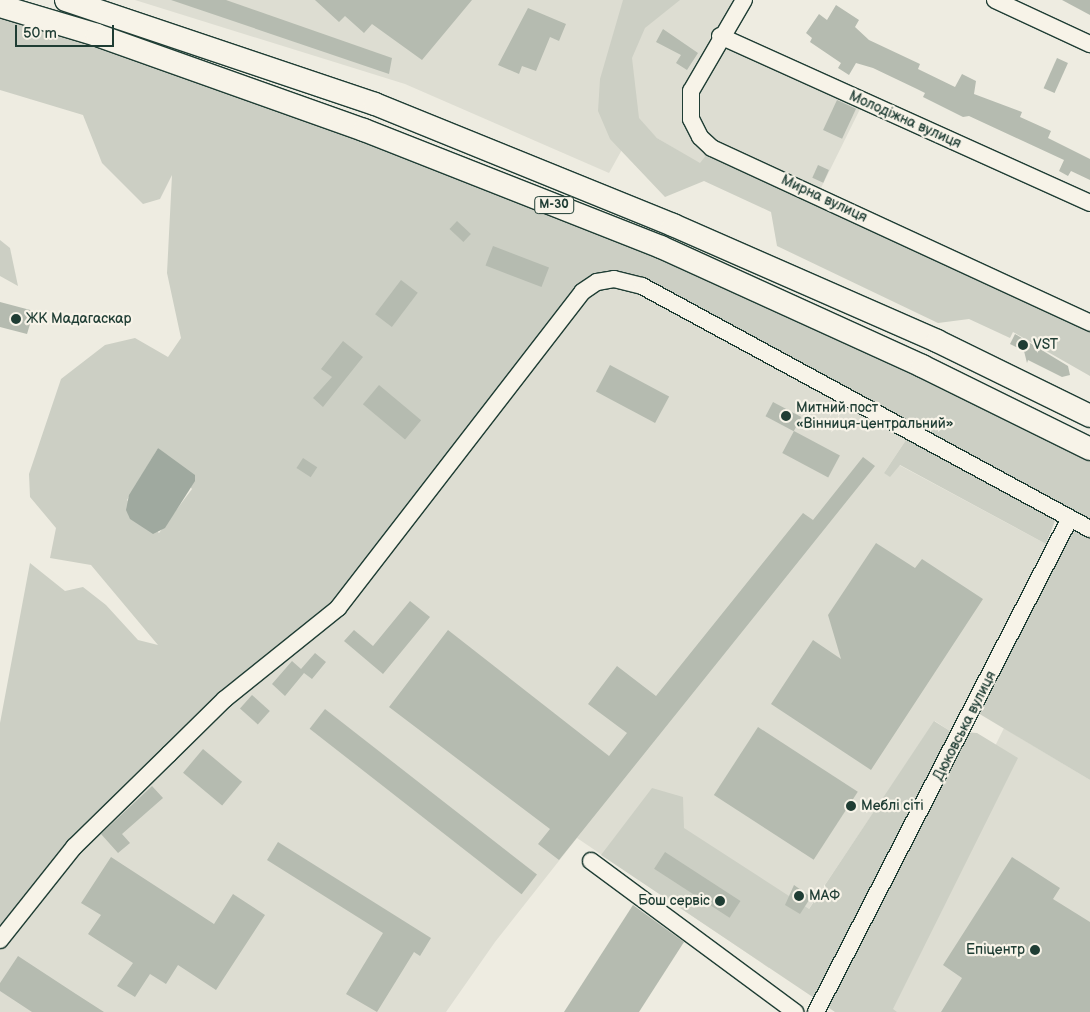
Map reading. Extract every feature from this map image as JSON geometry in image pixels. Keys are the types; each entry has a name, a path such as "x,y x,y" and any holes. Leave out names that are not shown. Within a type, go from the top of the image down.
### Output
{"highway":[{"name":"М-30","path":"66,0 375,104 672,225 937,341 1090,416"},
{"name":"М-30","path":"0,6 97,35 364,130 661,247 922,366 1090,449"}],"street":[{"name":"Мирна вулиця","path":"744,0 694,80 689,100 694,128 712,148 1090,323"},
{"path":"995,0 1090,44"},
{"name":"Молодіжна вулиця","path":"720,36 1090,203"},
{"path":"0,940 74,847 155,767 224,700 338,608 582,292 597,282 614,279 642,286 1090,529"},
{"name":"Дюковська вулиця","path":"816,1012 1070,518"},
{"path":"591,861 794,1012"}],"shaded area":[{"path":"135,0 744,0 720,36 864,101 817,196 700,164 657,138 639,119 609,173 405,84"},
{"path":"623,0 680,0 645,28 632,58 639,118 657,138 700,163 712,148 1090,323 1090,376 1013,332 1010,338 969,319 938,323 777,246 771,212 704,181 665,197 610,139 598,111 600,79"},
{"path":"0,16 361,136 658,255 920,375 1090,460 1090,521 653,285 597,282 338,608 169,754 0,940 0,723 30,563 65,591 83,587 106,605 138,640 158,645 91,565 50,558 56,528 30,497 29,474 61,379 105,345 135,338 168,357 181,338 167,273 172,175 160,199 143,204 102,163 83,115 0,90","holes":["158,448 192,489 159,533 127,500"]},
{"path":"0,240 10,248 18,286 0,276"},
{"path":"614,279 910,434 884,473 899,465 1046,544 950,731 935,721 769,968 577,838 495,942 446,1012 0,1012 0,940 582,292"},
{"path":"910,434 1056,518 1046,544 900,465 890,477 884,473"},
{"path":"158,448 195,475 195,481 165,528 153,534 130,519 126,510 129,495"},
{"path":"1076,531 1090,533 1090,780 978,713 1066,537"},
{"path":"934,721 950,731 977,733 1018,758 893,1009 897,1012 835,1012 601,855 652,788 683,797 684,828 809,909"},
{"path":"1004,728 1090,780 1090,1012 863,1012"}],"building":[{"path":"171,0 226,0 392,58 389,74"},
{"path":"315,0 472,0 422,60 372,24 364,33 345,16 339,22"},
{"path":"1062,0 1090,0 1090,15"},
{"path":"836,5 859,20 855,27 869,40 920,64 918,69 955,87 962,74 976,81 974,94 1022,112 1020,117 1051,131 1048,138 1090,159 1090,180 1071,171 1068,176 1059,171 1064,160 969,116 963,117 923,97 925,93 873,68 856,63 849,75 838,68 841,63 810,42 812,38 806,33 819,14 827,20"},
{"path":"528,8 566,24 559,41 550,37 536,71 522,66 519,74 498,65"},
{"path":"663,29 698,53 687,70 676,63 681,55 656,42"},
{"path":"1057,58 1068,63 1055,93 1044,88"},
{"path":"837,100 856,109 842,139 823,130"},
{"path":"818,165 829,170 823,183 812,178"},
{"path":"457,221 471,234 463,242 449,229"},
{"path":"493,246 549,268 541,287 485,266"},
{"path":"401,280 418,293 392,327 375,314"},
{"name":"ЖК Мадагаскар","path":"0,302 34,311 27,334 0,327"},
{"path":"1015,334 1068,366 1070,375 1062,377 1028,360 1027,363 1024,351 1010,344"},
{"path":"343,341 363,357 323,407 313,398 332,377 321,369"},
{"path":"610,365 669,396 655,423 596,391"},
{"path":"379,385 421,420 405,440 363,404"},
{"path":"773,402 801,417 794,431 765,416"},
{"path":"794,431 840,455 828,477 782,453"},
{"path":"863,457 875,466 559,860 538,844 550,829 389,707 448,630 609,756 627,733 588,704 617,666 656,696 803,513 813,520"},
{"path":"303,458 317,467 311,477 296,468"},
{"path":"876,543 915,568 922,559 983,599 871,770 771,704 813,640 841,659 828,615"},
{"path":"410,601 430,617 383,674 344,641 354,630 373,646"},
{"path":"315,653 326,662 312,679 304,673 285,696 272,684 292,661 301,669"},
{"path":"252,695 270,711 258,724 240,708"},
{"path":"325,709 537,875 522,894 310,729"},
{"path":"758,727 858,792 814,860 714,795"},
{"path":"203,749 242,782 222,806 183,773"},
{"path":"152,786 163,798 122,834 130,843 118,853 101,834"},
{"path":"278,842 431,938 420,956 414,952 377,1012 346,994 383,933 267,860"},
{"path":"665,852 740,901 730,918 654,869"},
{"path":"111,857 214,924 233,894 265,915 216,990 178,965 166,984 150,974 135,997 117,986 133,963 88,934 101,915 81,903"},
{"name":"Епіцентр","path":"1012,857 1060,888 1053,899 1090,922 1090,1012 941,1012 962,978 943,965"},
{"path":"794,885 811,897 800,914 785,905"},
{"path":"633,905 684,942 639,1012 564,1012"},
{"path":"18,956 104,1012 32,1012 0,991 0,983"}],"place":[{"name":"ЖК Мадагаскар","path":"16,319"},
{"name":"VST","path":"1023,345"},
{"name":"Митний пост «Вінниця-центральний»","path":"786,416"},
{"name":"Меблі сіті","path":"851,806"},
{"name":"МАФ","path":"799,896"},
{"name":"Бош сервіс","path":"720,901"},
{"name":"Епіцентр","path":"1035,950"}]}
